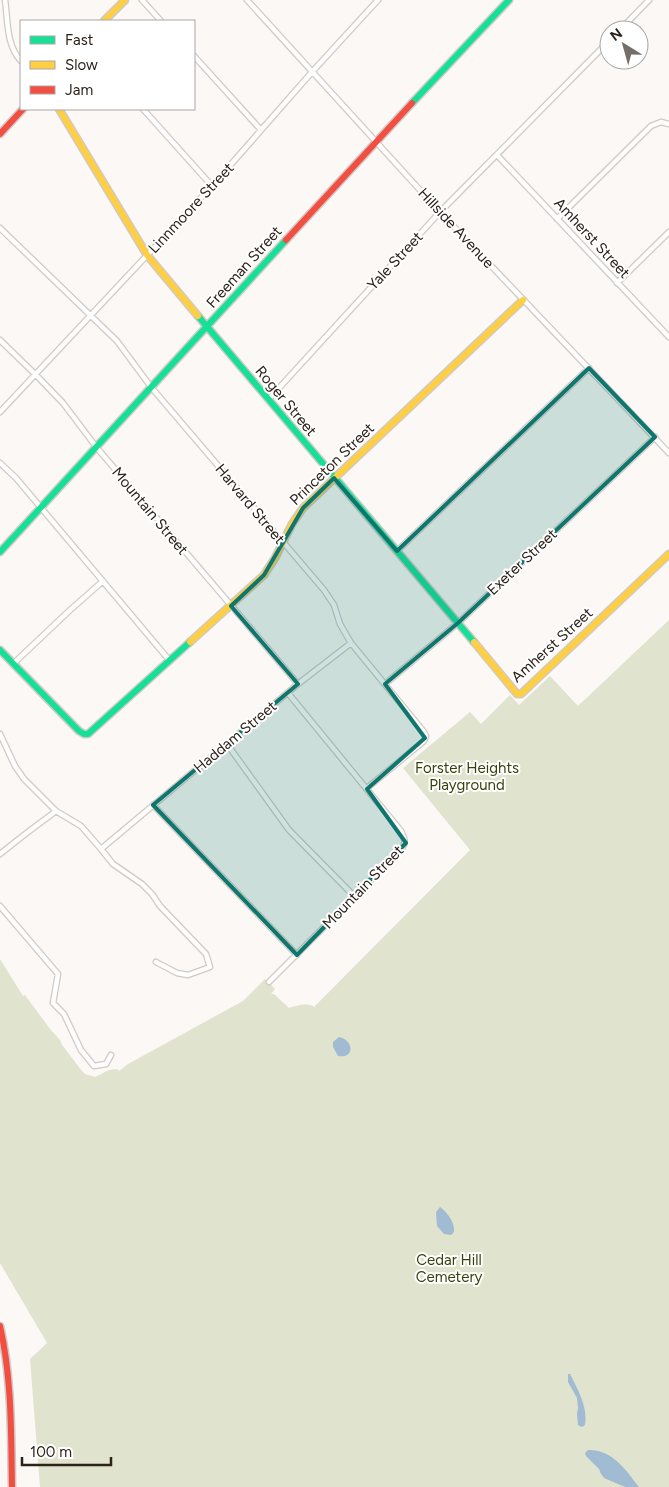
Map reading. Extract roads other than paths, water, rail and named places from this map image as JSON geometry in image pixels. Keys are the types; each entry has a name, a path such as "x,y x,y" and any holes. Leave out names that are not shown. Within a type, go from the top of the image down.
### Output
{"street":[{"path":"5,0 11,46 20,60"},
{"path":"105,20 124,0"},
{"path":"142,0 160,20"},
{"name":"Hillside Avenue","path":"247,0 440,212 669,452"},
{"name":"Linnmoore Street","path":"0,412 212,186 378,0"},
{"name":"Freeman Street","path":"0,552 376,141 509,0"},
{"path":"630,20 649,0"},
{"name":"Yale Street","path":"268,400 440,212 599,51"},
{"path":"195,57 261,130"},
{"path":"0,134 22,110"},
{"name":"Roger Street","path":"59,110 147,255 517,694"},
{"path":"143,110 212,186"},
{"path":"557,219 651,126 661,122 669,124"},
{"name":"Amherst Street","path":"497,156 669,337"},
{"name":"Harvard Street","path":"0,228 117,341 150,387 324,590 334,605 340,624 350,643 424,732 425,738 367,788"},
{"path":"617,283 669,232"},
{"name":"Princeton Street","path":"13,664 79,731 88,734 264,576 272,565 296,517 303,508 523,300"},
{"name":"Mountain Street","path":"0,340 63,403 97,448 298,684"},
{"path":"397,551 589,368"},
{"name":"Exeter Street","path":"385,684 458,623 655,437"},
{"path":"0,463 16,478 170,661"},
{"name":"Amherst Street","path":"517,694 521,694 669,554"},
{"path":"0,650 13,664 103,581"},
{"name":"Haddam Street","path":"101,849 288,692 350,643"},
{"name":"Mountain Street","path":"269,982 355,897 406,843 401,831 288,692"},
{"path":"0,734 15,766 24,778 56,811 81,826 113,864 142,884 152,894 160,906 206,954 210,967 188,975 177,973 156,962"},
{"path":"227,744 290,830 355,897"},
{"path":"153,805 297,955"},
{"path":"0,854 56,811"},
{"path":"0,906 58,974 53,1003 64,1014 81,1050 94,1066 106,1064 110,1055"},
{"path":"0,1328 8,1375 12,1487"}],"water":[{"path":"339,1037 350,1045 350,1052 347,1055 338,1056 333,1047 333,1042"},
{"path":"440,1207 448,1214 452,1221 454,1232 451,1235 444,1234 437,1226 436,1212"},
{"path":"568,1374 570,1374 584,1405 586,1418 585,1425 582,1427 578,1425 577,1398 568,1382"},
{"path":"588,1450 604,1453 618,1462 639,1487 625,1487 604,1478 599,1469 586,1456 585,1453"}],"park label":[{"name":"Forster Heights Playground","path":"467,776"},
{"name":"Cedar Hill Cemetery","path":"449,1268"}]}
